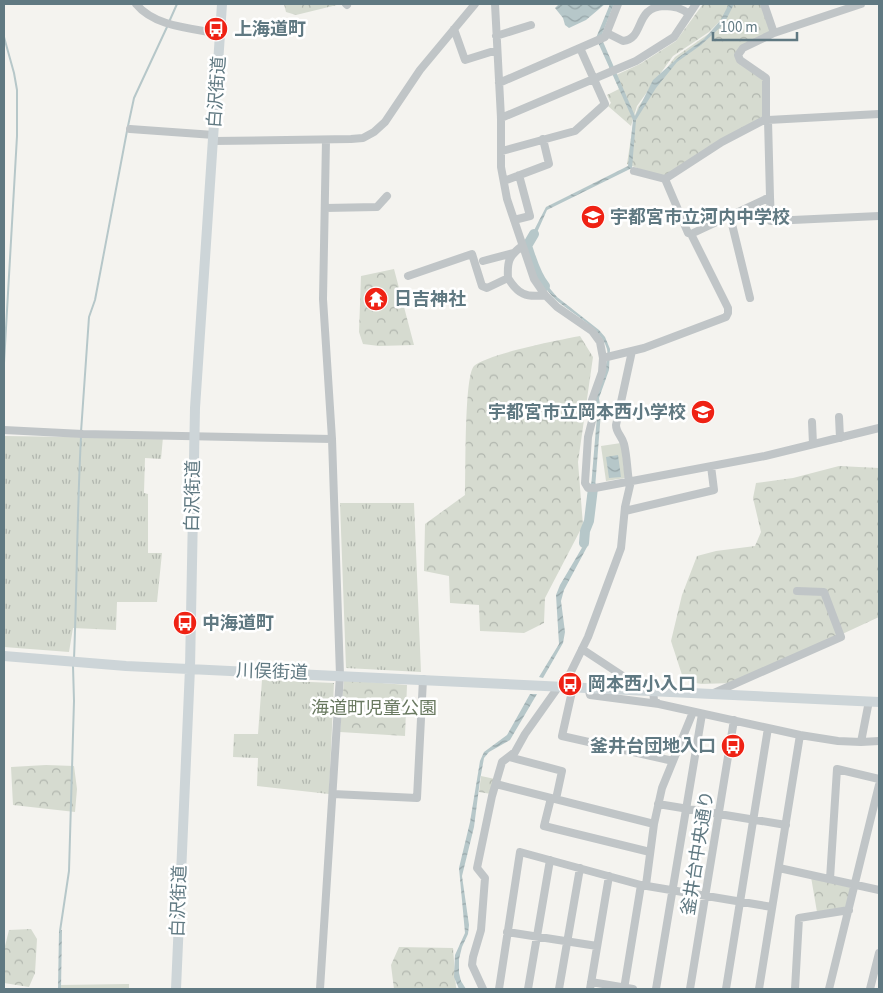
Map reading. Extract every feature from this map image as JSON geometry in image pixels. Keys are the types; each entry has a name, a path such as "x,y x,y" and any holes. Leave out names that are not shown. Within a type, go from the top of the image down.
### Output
{"main road":[{"name":"白沢街道","path":"176,989 190,668 194,435 222,4"},
{"name":"川俣街道","path":"4,656 126,666 874,701"}],"street":[{"path":"136,4 143,13 154,19 220,34"},
{"path":"130,129 214,138 326,140 362,138 374,132 385,122 420,70 474,4"},
{"path":"495,4 501,118 501,167 522,246 534,279 545,295 558,307 592,331 600,342 606,357 592,400 593,417 588,437 585,483 593,489 765,456 879,428"},
{"path":"602,38 618,4"},
{"path":"501,118 636,61 674,37 696,4"},
{"path":"764,4 774,33"},
{"path":"861,4 774,33 743,48 738,55 740,60 766,78 770,221 879,216"},
{"path":"499,83 602,38 623,41 631,38 636,33 645,14 651,8 672,6 680,8 689,14"},
{"path":"496,36 531,25"},
{"path":"454,29 465,60 497,50"},
{"path":"502,151 574,131 605,104 580,48"},
{"path":"634,171 665,179 722,142 764,120 879,114"},
{"path":"504,181 549,164 543,139"},
{"path":"320,989 340,675 332,439 323,299 326,140"},
{"path":"514,220 530,216 519,175"},
{"path":"606,357 644,348 726,318 728,313 728,308 691,234 688,233 665,179"},
{"path":"325,208 377,206 387,196"},
{"path":"691,234 770,197"},
{"path":"730,216 750,298"},
{"path":"522,246 513,253 509,260 508,278 516,290 532,297 545,295"},
{"path":"484,261 513,253"},
{"path":"408,276 472,254 482,286 487,288 508,278"},
{"path":"483,989 472,965 481,930 484,878 477,868 502,762 514,752 525,734 565,686 582,649 621,548 630,481 624,446 621,437 617,433 616,425 632,351"},
{"path":"839,417 840,438"},
{"path":"812,422 813,444"},
{"path":"4,430 83,434 332,439"},
{"path":"625,511 714,490 711,466"},
{"path":"712,694 841,637 824,592 797,591"},
{"path":"582,649 632,682 633,690"},
{"path":"333,794 417,798 423,679"},
{"path":"565,686 562,736 673,761"},
{"path":"588,688 590,695 659,704 800,735 838,741 879,741"},
{"path":"653,691 654,700 659,704"},
{"path":"861,742 874,701"},
{"path":"624,988 658,804 665,778 693,712"},
{"path":"656,989 702,714"},
{"name":"釜井台中央通り","path":"690,989 734,720"},
{"path":"726,989 768,728"},
{"path":"759,989 800,735"},
{"path":"509,757 562,771 544,826 650,852"},
{"path":"830,879 837,769 879,779"},
{"path":"496,784 654,824"},
{"path":"829,989 879,785"},
{"path":"658,804 786,825"},
{"path":"499,989 520,852 644,885 772,907"},
{"path":"528,989 550,860"},
{"path":"559,989 580,868"},
{"path":"779,868 879,890"},
{"path":"610,876 591,986 633,989"},
{"path":"795,989 799,918 849,910"},
{"path":"508,932 597,946"},
{"path":"870,989 879,953"}],"green space":[{"path":"284,4 341,4 296,15 286,12"},
{"path":"703,4 764,4 774,33 738,55 766,78 766,117 665,179 627,164 634,118 638,107 675,57 723,24 720,21 709,32 673,56 637,106 631,126 608,106 611,103 607,95 619,89 614,76 640,64 676,41"},
{"path":"394,269 414,345 379,346 363,344 359,332 361,276"},
{"path":"580,336 593,357 578,462 583,525 545,598 544,623 524,633 480,631 479,605 450,603 449,576 424,571 425,524 465,495 467,406 471,374 474,366 481,361 524,348"},
{"path":"4,436 163,437 161,459 145,458 144,493 148,494 148,553 162,553 157,602 117,602 116,630 73,628 69,652 4,647"},
{"path":"621,443 625,478 606,481 601,446"},
{"path":"839,466 879,468 879,617 732,683 702,684 689,682 683,678 671,641 682,595 697,556 716,551 755,546 761,532 753,498 756,483 793,478"},
{"path":"340,503 414,503 421,672 346,668"},
{"path":"262,680 334,683 329,794 257,786 258,758 233,757 234,734 258,734"},
{"name":"海道町児童公園","path":"344,680 407,685 405,736 340,732"},
{"path":"74,766 77,789 75,812 13,805 11,767"},
{"path":"481,776 495,779 491,794 479,792"},
{"path":"811,877 849,885 851,889 846,909 817,912"},
{"path":"31,929 37,939 35,973 29,987 4,983 4,950 9,930"},
{"path":"399,947 453,948 457,989 394,989 391,965"},
{"path":"129,984 129,989 61,989 61,985"}],"water":[{"path":"559,4 605,4 586,20 569,28 565,25 563,18 555,8"},
{"path":"610,4 614,4 601,37 635,116 653,80 679,57 704,39 720,21 729,4 734,4 724,24 701,45 677,62 656,88 636,120 632,168 547,210 531,246 541,278 557,297 599,330 605,337 610,349 609,370 599,398 601,412 594,501 590,499 597,416 596,396 597,388 606,366 607,349 604,341 591,326 558,302 547,290 537,272 527,244 546,207 628,166 633,120 596,38"},
{"path":"618,455 621,477 609,478 606,457"},
{"path":"584,529 588,530 587,547 564,590 561,601 565,632 563,643 543,678 539,677 559,644 556,595 583,546"},
{"path":"530,694 537,694 510,740 489,752 484,758 474,827 462,876 469,925 468,934 459,959 459,973 466,989 459,989 454,977 455,955 465,933 459,868 470,822 480,761 484,752 507,735"},
{"path":"62,930 61,989 58,989 59,931"}],"waterway":[{"path":"169,22 177,4"},
{"path":"128,126 134,98 167,27"},
{"path":"4,37 17,90 17,136 4,363"},
{"path":"81,432 89,317 95,300 127,131"},
{"path":"534,234 527,246 537,273 545,286"},
{"path":"74,659 81,437"},
{"path":"584,543 593,488"},
{"path":"60,931 69,871 74,701 73,666"}],"place":[{"name":"上海道町","path":"216,29"},
{"name":"宇都宮市立河内中学校","path":"593,217"},
{"name":"日吉神社","path":"376,299"},
{"name":"宇都宮市立岡本西小学校","path":"703,412"},
{"name":"中海道町","path":"185,623"},
{"name":"岡本西小入口","path":"570,684"},
{"name":"釜井台団地入口","path":"733,746"}]}
